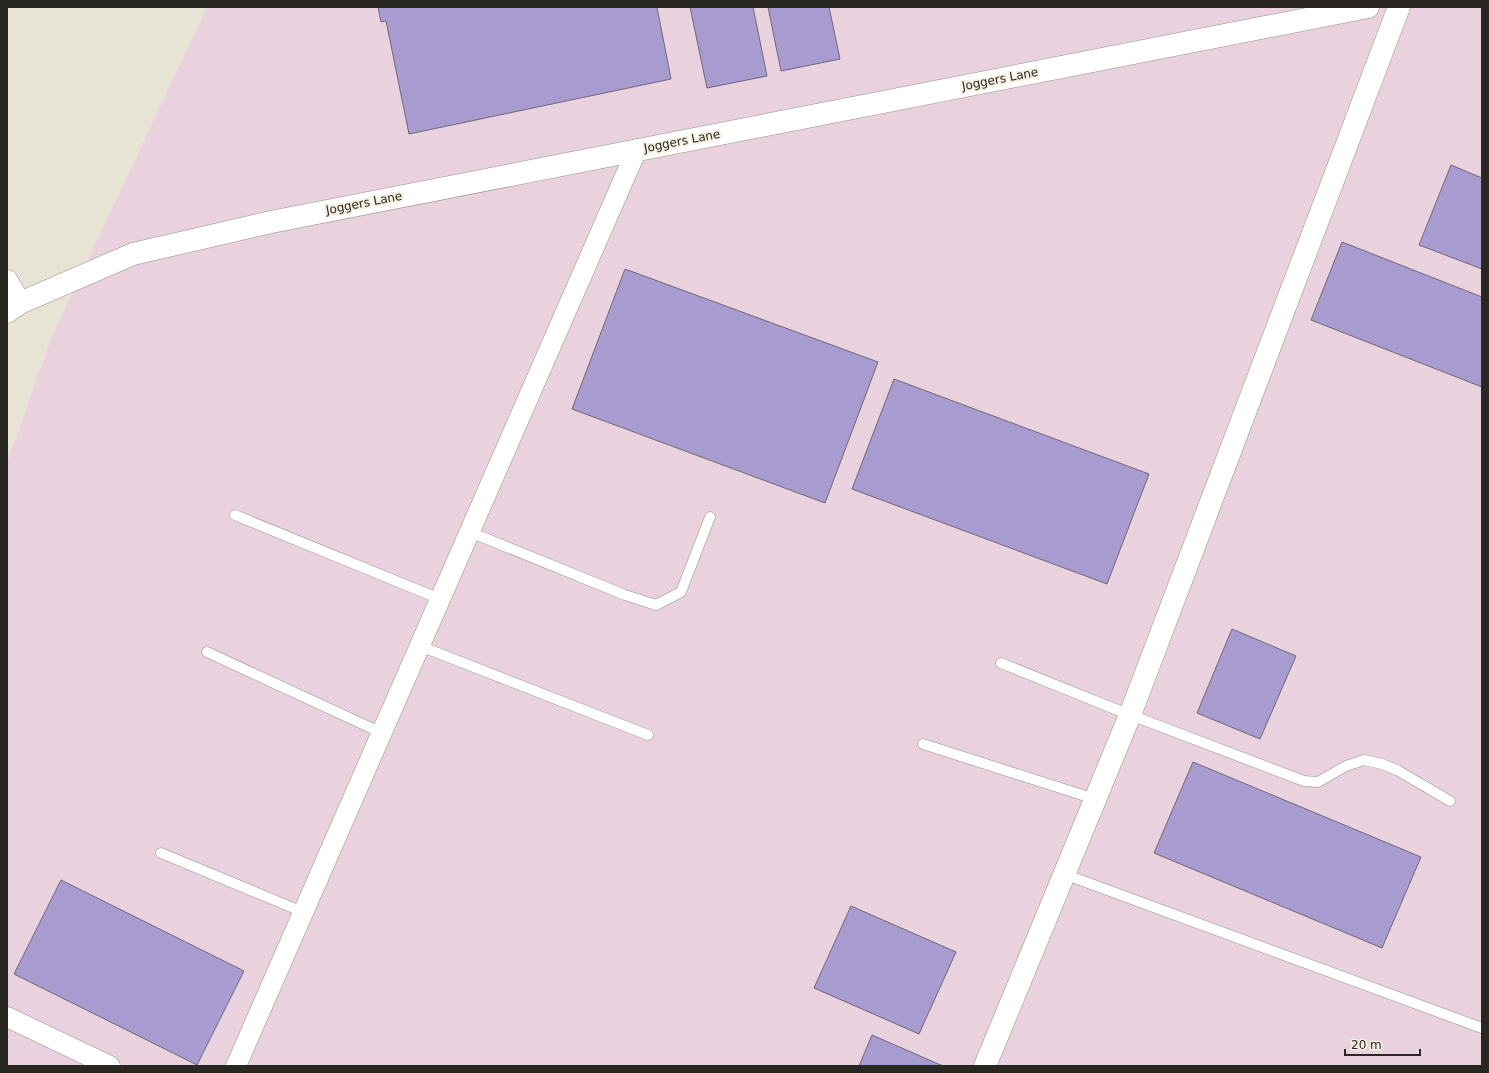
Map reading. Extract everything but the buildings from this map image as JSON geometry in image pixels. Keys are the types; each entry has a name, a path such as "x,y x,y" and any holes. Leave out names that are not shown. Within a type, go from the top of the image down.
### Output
{"street":[{"name":"Joggers Lane","path":"13,307 133,254 271,222 637,149 1368,7"},
{"path":"985,1066 1130,715 1399,7"},
{"path":"236,1066 637,149"},
{"path":"7,281 13,307"},
{"path":"7,1017 110,1066"}],"lane":[{"path":"235,515 440,599"},
{"path":"470,532 625,595 656,605 681,592 710,517"},
{"path":"420,646 648,735"},
{"path":"207,652 382,733"},
{"path":"1001,662 1130,715 1304,781 1318,782 1346,766 1364,760 1382,764 1397,770 1450,801"},
{"path":"923,744 1095,799"},
{"path":"161,853 303,912"},
{"path":"1064,874 1482,1028"}],"shaded area":[{"path":"207,7 1482,7 1482,1066 7,1066 7,463 52,336"}]}
